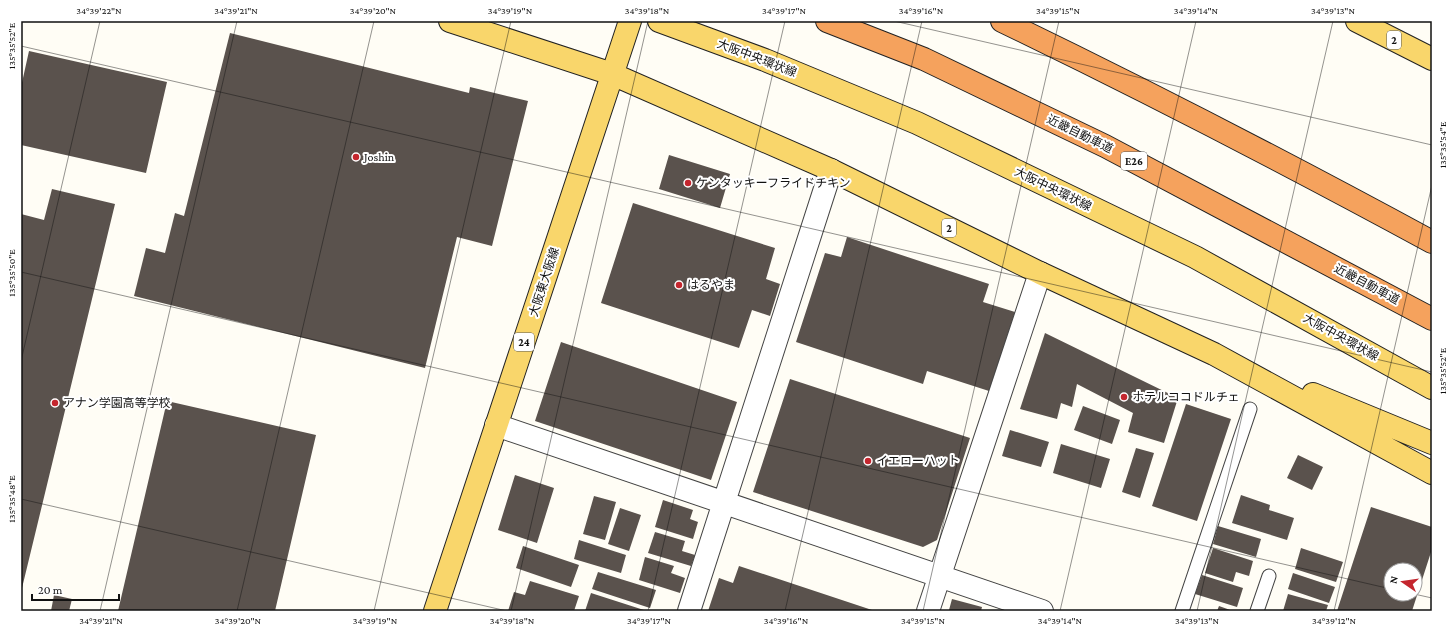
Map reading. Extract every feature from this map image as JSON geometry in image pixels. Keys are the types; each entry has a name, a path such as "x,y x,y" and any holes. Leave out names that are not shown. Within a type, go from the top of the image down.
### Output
{"highway":[{"name":"近畿自動車道","path":"827,21 924,59 1105,146 1432,319"},
{"path":"1002,21 1132,84 1432,242"}],"main road":[{"name":"2","path":"450,21 612,74 831,170 1040,273 1214,354 1432,473"},
{"name":"大阪東大阪線","path":"434,611 630,21"},
{"name":"大阪中央環状線","path":"659,21 765,60 916,123 1195,256 1432,388"},
{"name":"2","path":"1357,21 1432,59"},
{"path":"1214,354 1432,443"}],"street":[{"path":"689,611 831,170"},
{"path":"928,611 1040,273"},
{"path":"496,425 1042,611"}],"lane":[{"path":"1182,611 1250,408"},
{"path":"1257,611 1269,576"}],"building":[{"name":"Joshin","path":"230,33 469,93 470,87 528,101 492,246 457,237 425,368 134,296 146,248 165,253 175,213 184,216"},
{"path":"29,51 167,82 146,173 21,145 21,87"},
{"path":"669,155 730,174 720,208 659,189"},
{"path":"52,189 115,204 22,588 21,214 44,220"},
{"path":"633,203 775,248 766,279 780,284 770,316 752,310 739,348 601,303"},
{"path":"847,237 989,284 983,302 1015,312 989,391 927,371 923,384 796,342 825,253 841,257"},
{"path":"1045,333 1178,398 1164,443 1128,432 1133,413 1077,384 1072,407 1061,403 1057,419 1020,409"},
{"path":"561,342 737,402 711,480 535,421"},
{"path":"790,379 970,438 937,540 923,547 753,492"},
{"path":"167,401 316,435 275,611 118,611"},
{"path":"1186,404 1231,419 1197,521 1152,506"},
{"path":"1083,406 1120,420 1112,444 1074,430"},
{"path":"1010,430 1049,442 1041,467 1002,456"},
{"path":"1061,444 1110,459 1101,488 1053,473"},
{"path":"1136,448 1154,453 1140,498 1122,492"},
{"path":"1298,455 1323,467 1312,490 1287,478"},
{"path":"515,475 554,488 537,543 498,530"},
{"path":"1241,495 1270,505 1269,510 1294,518 1287,540 1232,523"},
{"path":"594,496 616,502 605,540 583,534"},
{"path":"663,500 693,510 690,519 698,522 693,539 655,527"},
{"path":"1371,507 1432,527 1432,549 1423,577 1423,562 1383,562 1383,602 1415,602 1412,611 1337,611"},
{"path":"620,508 641,515 629,551 608,544"},
{"path":"1218,526 1261,539 1256,557 1213,544"},
{"path":"655,532 685,541 682,551 695,555 691,566 648,553"},
{"path":"579,540 626,555 621,573 574,559"},
{"path":"523,546 579,565 571,587 516,568"},
{"path":"1213,548 1253,561 1249,576 1236,572 1233,582 1205,573"},
{"path":"1301,548 1343,562 1336,582 1295,569"},
{"path":"645,557 674,566 671,573 685,578 680,593 639,580"},
{"path":"739,566 875,611 708,611 719,578 733,583"},
{"path":"598,572 656,590 650,608 592,589"},
{"path":"1293,573 1335,587 1329,603 1288,589"},
{"path":"1202,575 1243,588 1237,607 1195,594"},
{"path":"530,581 579,596 574,611 508,611 514,592 525,595"},
{"path":"591,593 647,611 585,611"},
{"path":"1288,594 1328,605 1326,611 1283,611"},
{"path":"54,595 72,599 69,611 51,611"},
{"path":"952,599 982,607 981,611 949,610"},
{"path":"1219,606 1233,611 1217,611"}],"place":[{"name":"Joshin","path":"356,157"},
{"name":"ケンタッキーフライドチキン","path":"688,183"},
{"name":"はるやま","path":"679,285"},
{"name":"ホテルココドルチェ","path":"1124,397"},
{"name":"アナン学園高等学校","path":"55,403"},
{"name":"イエローハット","path":"868,461"}]}
